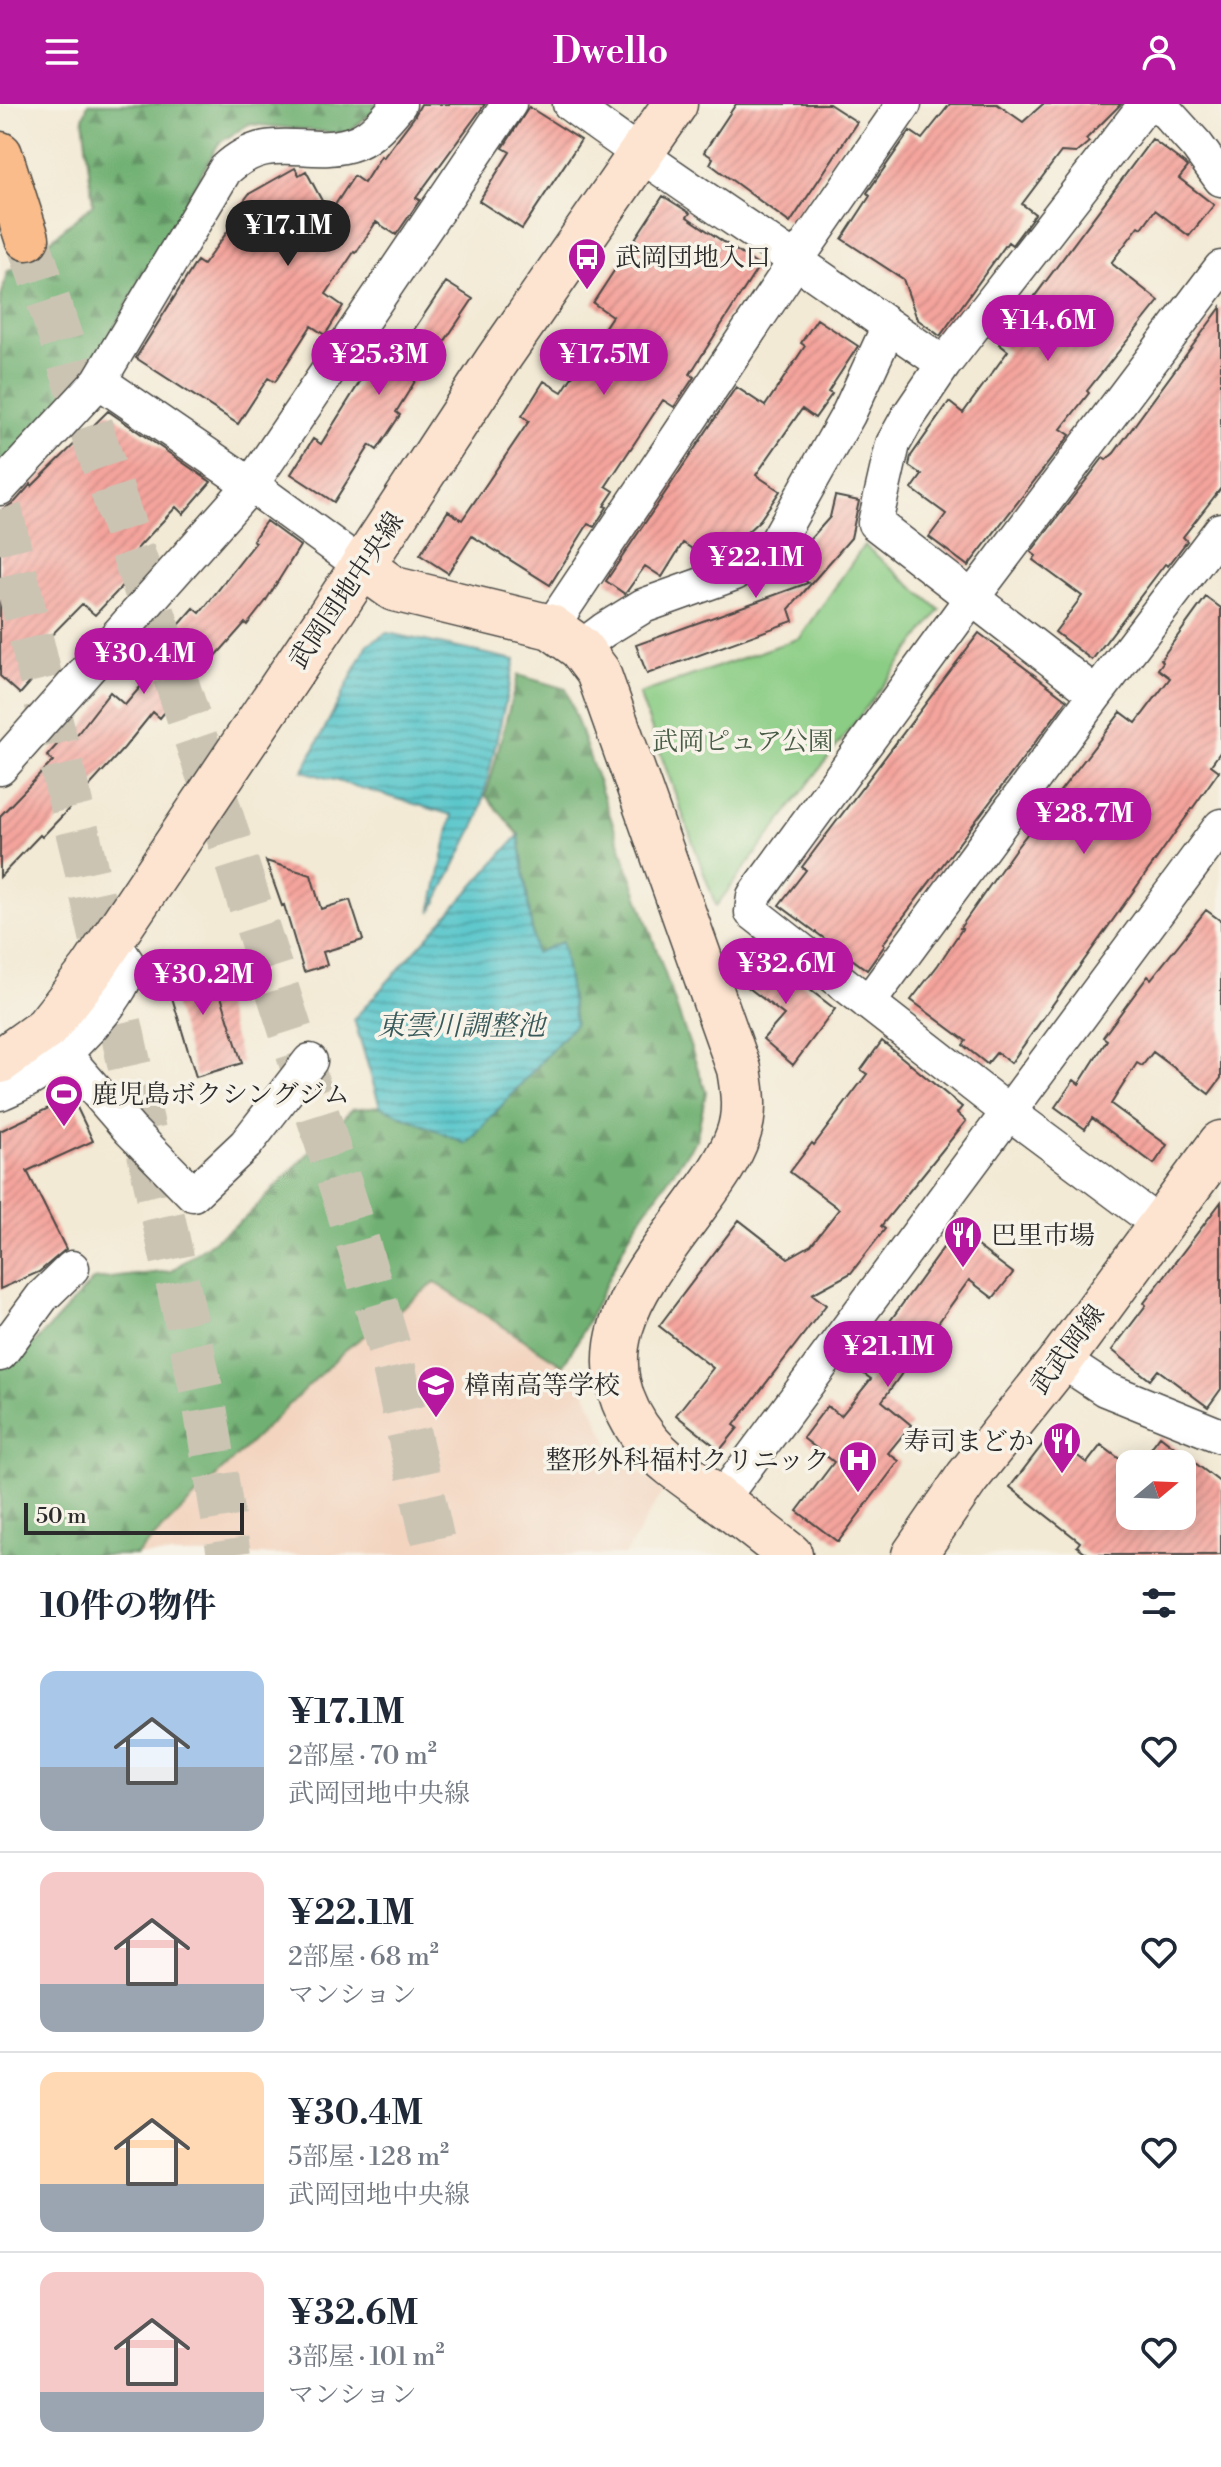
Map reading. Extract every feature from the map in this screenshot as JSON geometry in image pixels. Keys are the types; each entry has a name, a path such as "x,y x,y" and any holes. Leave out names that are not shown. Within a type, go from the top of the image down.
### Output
{"highway":[{"path":"0,154 27,238 0,178"}],"street":[{"path":"0,488 99,381 225,170 241,155 271,146 338,147 359,141 382,124 399,104"},
{"path":"0,768 251,485 509,104"},
{"path":"570,104 640,156 797,259 944,364"},
{"name":"武岡団地中央線","path":"0,1061 46,1028 68,1004 496,362 675,104"},
{"path":"566,638 797,259 904,104"},
{"path":"1096,694 875,523 893,444 908,417 944,364 1146,104"},
{"path":"1159,104 1197,146 1221,179"},
{"path":"1160,1225 1007,1111 752,912 754,896 971,599 1221,268"},
{"path":"99,381 251,485 394,589 566,638 601,631 643,606 735,573 773,548 848,415 889,326"},
{"path":"868,1003 1221,530"},
{"path":"566,638 598,672 739,1069 743,1116 734,1147 717,1175 637,1288 616,1339 618,1378 633,1421 649,1444 790,1555"},
{"path":"720,1501 1221,826"},
{"path":"0,1093 32,1079 64,1054 100,1016 126,976 129,966 112,940"},
{"path":"64,1054 130,1130 193,1194 246,1144 310,1061"},
{"name":"武武岡線","path":"914,1555 967,1478 1061,1360 1221,1143"},
{"path":"0,1354 42,1297 72,1268"},
{"path":"1061,1360 1105,1389 1221,1436"}],"shaded area":[{"name":"樟南高等学校","path":"435,1283 563,1365 584,1388 611,1450 663,1491 625,1555 136,1555 345,1350"}],"green space":[{"path":"88,104 383,104 346,134 249,124 219,143 86,377 0,468 0,302 7,272 25,262 93,204 83,118"},
{"name":"武岡ピュア公園","path":"864,545 940,610 716,906 639,694 800,638"},
{"path":"518,675 566,689 706,1092 696,1140 632,1230 563,1365 435,1283 345,1350 136,1555 0,1555 0,1367 39,1339 93,1280 171,1271 244,1219 352,1109 380,1106 467,1144 575,1024 561,942 535,954 519,835 486,796"}],"water":[{"path":"387,633 515,660 479,817 431,913 452,815 303,771 368,644"},
{"name":"東雲川調整池","path":"519,835 535,953 562,942 575,1024 467,1144 380,1106 354,1019"}],"building":[{"path":"421,104 485,104 416,198 420,200 396,235 376,222 354,252 326,294 343,306 325,335 311,326 275,382 268,378 238,424 136,358 197,261 203,265 241,213 237,210 249,194 295,168 299,175 306,171 329,214 354,176 364,183"},
{"path":"736,104 829,104 857,122 790,223 710,164 713,158 704,152"},
{"path":"950,104 997,104 1023,122 1043,104 1121,104 1076,153 1061,152 1022,204 1035,214 1012,245 1008,242 940,336 917,319 903,279 842,239 870,196 867,193 910,131 922,139"},
{"path":"529,107 581,140 522,229 479,201 510,152 503,148"},
{"path":"1152,139 1188,167 1179,178 1214,205 1189,236 1155,210 1111,263 1159,301 1087,391 1089,393 1061,429 1070,435 968,566 929,537 946,514 912,489 922,475 909,466 911,456 949,402 963,413 1008,351 999,344"},
{"path":"663,196 690,213 687,217 759,266 690,374 694,377 674,407 663,400 606,486 614,491 604,506 607,507 594,527 588,524 550,585 472,536 448,573 420,555 448,511 462,520 529,421 522,416 544,381 562,392 612,316 593,303"},
{"path":"446,282 473,299 438,351 435,349 396,412 400,415 377,450 370,445 334,502 291,474 313,439 321,444 368,369 364,366 386,331 405,343"},
{"path":"1221,307 1221,488 1183,537 1187,541 1168,566 1165,564 1092,660 1055,632 1082,596 1033,560 1036,556 1031,552 1103,458 1106,460 1114,453"},
{"path":"817,319 858,346 815,418 802,409 756,475 780,491 760,520 730,548 716,540 705,557 683,543 662,577 645,566 625,594 606,581 736,387 765,406 805,346 801,343"},
{"path":"108,411 211,482 183,514 176,507 119,568 130,578 95,615 82,604 29,658 42,669 20,694 0,676 0,511 15,502"},
{"path":"835,496 859,501 851,538 789,609 793,621 647,674 636,645 808,583 787,565 830,517"},
{"path":"266,521 300,546 265,602 208,665 205,663 160,718 153,712 65,813 0,877 0,816 53,761 47,756 69,731 75,737 110,692 125,705 180,640 172,633 194,608 200,613 256,542 253,540"},
{"path":"1206,597 1221,608 1221,751 1211,765 1219,771 1011,1063 997,1052 987,1064 963,1045 966,1041 911,1000 1014,851 1121,712 1136,723 1170,678 1158,669 1163,662 1161,659"},
{"path":"979,633 1067,700 883,944 867,970 779,905 806,870 802,867"},
{"path":"266,861 311,875 321,909 350,900 363,940 323,952 327,965 304,972 284,905"},
{"path":"1206,910 1221,921 1221,1078 1209,1094 1153,1052 1142,1066 1137,1063 1111,1104 1167,1145 1154,1164 1092,1118 1085,1129 1055,1107 1074,1080 1079,1084 1107,1040 1103,1037 1148,976 1151,979"},
{"path":"758,950 835,1009 793,1065 763,1039 784,1015 736,978"},
{"path":"209,958 242,1063 196,1077 164,971"},
{"path":"882,1041 962,1107 957,1113 966,1121 881,1226 885,1229 851,1273 812,1294 826,1305 734,1425 738,1428 720,1450 676,1415 713,1368 659,1326 739,1220 788,1258 811,1245 839,1209 790,1172 867,1074 861,1070"},
{"path":"72,1097 93,1141 27,1171 66,1249 39,1272 0,1289 0,1131"},
{"path":"1221,1202 1221,1389 1208,1407 1158,1370 1150,1380 1112,1350"},
{"path":"956,1230 1013,1273 993,1298 969,1280 882,1401 911,1425 888,1453 899,1461 838,1542 797,1511 834,1462 803,1438 827,1406 841,1416 871,1379 856,1368"},
{"path":"1050,1435 1087,1463 1101,1445 1116,1456 1116,1530 1196,1530 1196,1464 1221,1483 1221,1555 1089,1555 1077,1546 1080,1542 1010,1487"},
{"path":"1160,1436 1178,1450 1150,1450"}],"tunnel":[{"path":"27,238 218,805 347,1206 391,1355 436,1555"},
{"path":"0,509 84,859 205,1407 229,1555"}],"place":[{"name":"武岡団地入口","path":"587,291"},
{"name":"鹿児島ボクシングジム","path":"64,1128"},
{"name":"巴里市場","path":"963,1269"},
{"name":"樟南高等学校","path":"436,1419"},
{"name":"寿司まどか","path":"1062,1475"},
{"name":"整形外科福村クリニック","path":"858,1494"}]}
